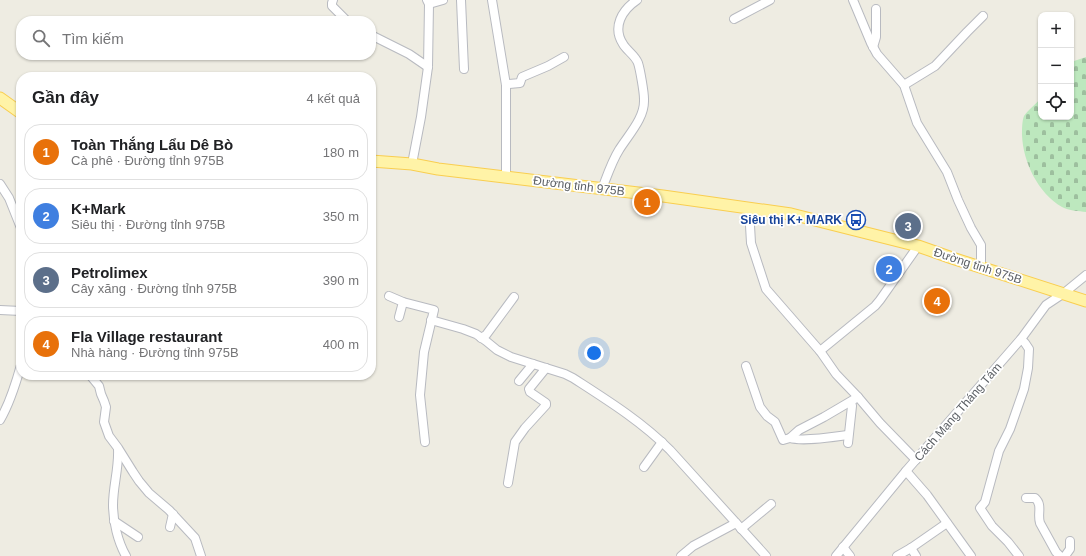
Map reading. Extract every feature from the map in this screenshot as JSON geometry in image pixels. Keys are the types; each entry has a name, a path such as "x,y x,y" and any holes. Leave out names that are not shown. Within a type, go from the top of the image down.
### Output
{"main road":[{"path":"0,98 16,109"},
{"name":"Đường tỉnh 975B","path":"376,161 412,164 438,169 791,214 918,246 1086,301"}],"street":[{"path":"333,0 332,6 342,16"},
{"path":"336,9 338,0"},
{"path":"412,164 421,117 428,67 428,2 443,0"},
{"path":"461,0 464,69"},
{"path":"492,0 506,85 506,177"},
{"path":"602,189 618,151 633,130 643,110 644,99 638,63 635,57 622,44 618,26 620,18 637,0"},
{"path":"734,19 770,0"},
{"path":"853,0 873,47 877,54 904,85 918,123 948,172 958,200 981,245 981,267"},
{"path":"873,47 876,37 876,9"},
{"path":"904,85 935,66 983,16"},
{"path":"376,38 409,54 428,67"},
{"path":"506,85 520,83 522,77 548,66 564,57"},
{"path":"0,184 9,198 16,216"},
{"path":"749,208 751,243 766,289 820,351 836,374 916,460"},
{"path":"820,351 875,306 918,246"},
{"name":"Cách Mạng Tháng Tám","path":"836,556 906,471 1021,339 1046,305 1064,294 1086,275"},
{"path":"389,296 403,302 434,310 424,352 420,395 426,442"},
{"path":"481,338 486,335 514,297"},
{"path":"399,317 403,302"},
{"path":"0,310 16,311"},
{"path":"431,320 464,329 476,334 503,353 564,374 632,418 662,442 763,555"},
{"path":"1019,556 992,526 980,508 985,502 999,450 1010,429 1024,389 1028,368 1029,350 1021,339"},
{"path":"519,381 533,364"},
{"path":"746,366 760,407 766,416 775,422 783,440 790,438 848,439 852,406 851,402"},
{"path":"508,483 515,442 525,428 546,405 546,403 530,392 529,389 546,368"},
{"path":"0,420 4,414 17,380"},
{"path":"94,380 99,386 106,407 104,422 105,429 109,436 149,493 173,514 195,538 201,556"},
{"path":"790,438 799,430 858,397"},
{"path":"644,467 662,442"},
{"path":"118,448 118,465 113,504 114,521 126,556"},
{"path":"906,471 948,523 971,556"},
{"path":"1026,498 1036,498 1038,501 1040,523 1056,552 1060,556"},
{"path":"681,556 693,546 738,526 771,504"},
{"path":"170,527 173,514"},
{"path":"114,521 138,537"},
{"path":"897,556 948,523"},
{"path":"1065,556 1070,549 1070,540"},
{"path":"843,547 850,556"},
{"path":"911,548 916,556"}],"green space":[{"path":"1086,57 1086,212 1062,207 1046,194 1033,176 1025,156 1022,135 1022,123 1024,116 1038,101 1038,120 1074,120 1074,61"}],"place":[{"name":"Toàn Thắng Lẩu Dê Bò","path":"647,202"},
{"name":"Siêu thị K+ MARK","path":"856,220"},
{"name":"Petrolimex","path":"908,226"},
{"name":"K+Mark","path":"889,269"},
{"name":"Fla Village restaurant","path":"937,301"}]}
